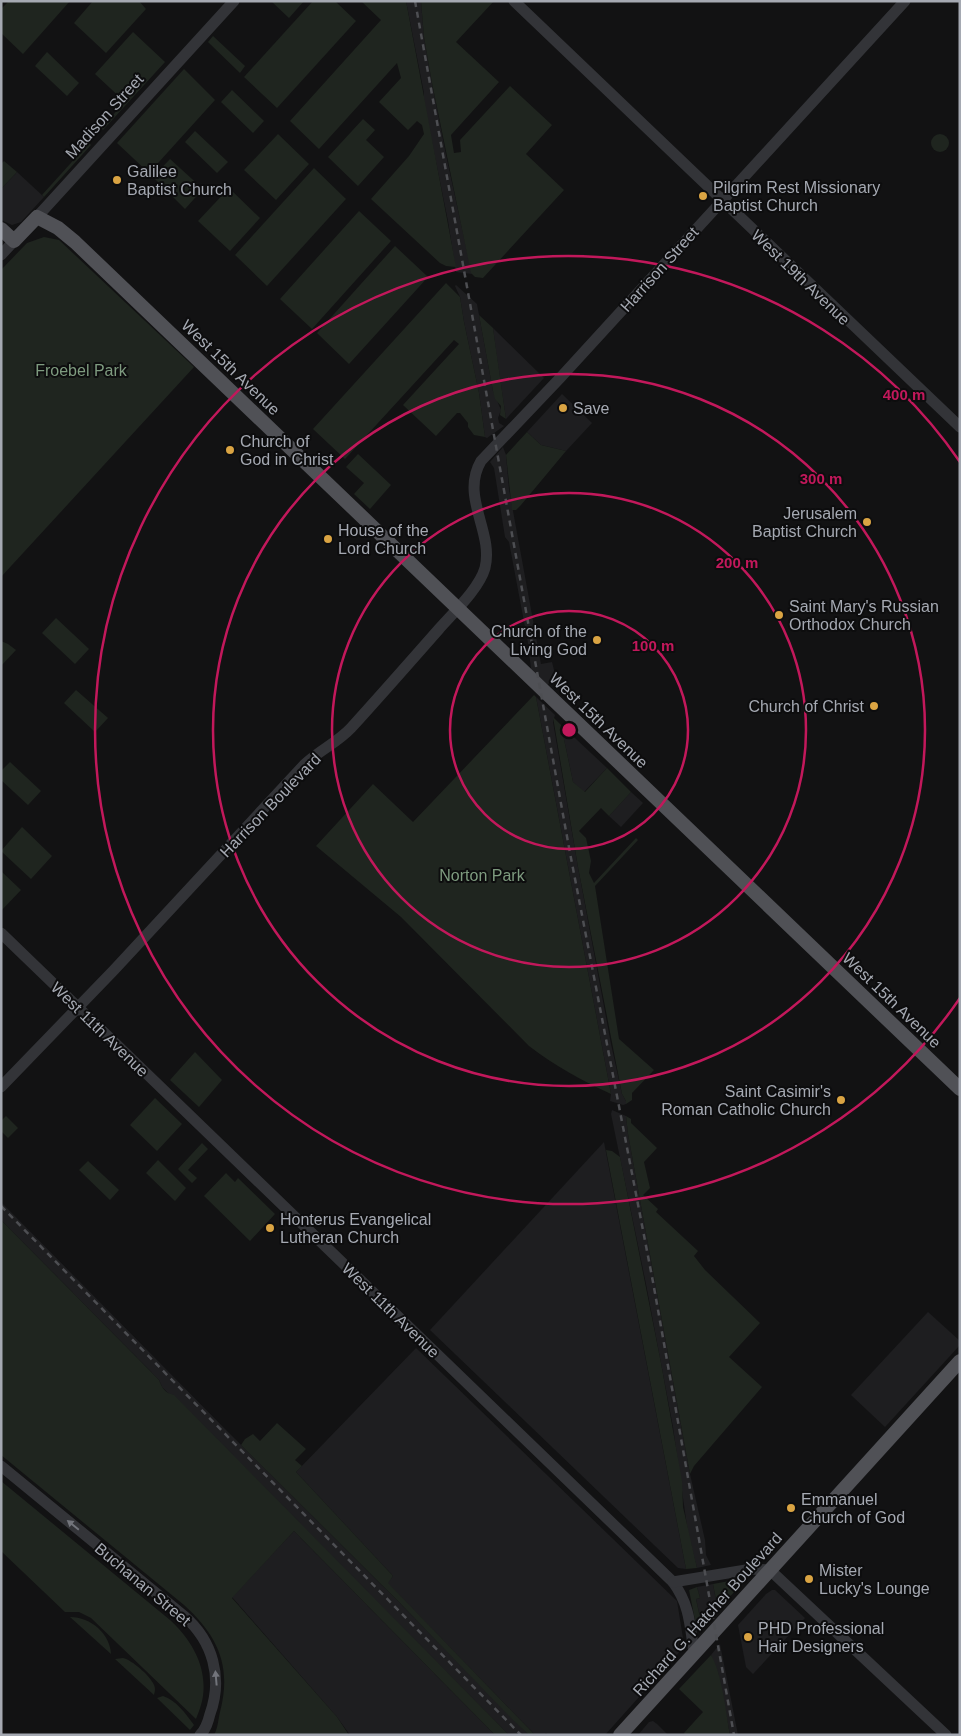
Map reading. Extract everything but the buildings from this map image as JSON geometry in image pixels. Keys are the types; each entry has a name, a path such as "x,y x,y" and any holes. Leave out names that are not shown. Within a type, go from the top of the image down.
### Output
{"main road":[{"name":"Madison Street","path":"14,241 37,217"},
{"name":"West 15th Avenue","path":"37,217 58,228 75,242 960,1089"},
{"path":"1,229 14,241"},
{"name":"Richard G. Hatcher Boulevard","path":"620,1735 960,1361"}],"street":[{"name":"Madison Street","path":"37,217 234,1"},
{"name":"West 19th Avenue","path":"514,1 960,427"},
{"name":"Harrison Street","path":"476,472 484,457 561,377 905,1"},
{"name":"Madison Street","path":"1,255 14,241"},
{"name":"Harrison Boulevard","path":"1,1087 78,1008 304,765 342,737 351,728 478,584 485,567 486,552 473,490 476,472"},
{"name":"West 11th Avenue","path":"1,933 673,1582 682,1593 686,1604 694,1653"},
{"name":"Buchanan Street","path":"1,1466 184,1616 199,1632 210,1651 217,1678 213,1707 207,1725 200,1735"},
{"path":"673,1582 752,1569 770,1570 946,1735"}],"shaded area":[{"path":"406,1 421,1 424,37 432,83 472,274 456,272"},
{"path":"17,172 44,197 21,222 12,225 1,220 1,189"},
{"path":"456,285 477,304 493,391 501,410 498,418 499,423 504,426 487,438 485,437 479,393"},
{"path":"493,328 544,378 506,419 496,351"},
{"name":"Save","path":"562,394 592,423 566,451 541,445 527,432"},
{"path":"503,447 506,455 509,489 541,664 552,662 557,682 549,683 547,686 531,669 509,542 505,537 494,468 490,462"},
{"path":"536,697 555,715 553,722 578,867 611,1044 622,1094 626,1101 626,1104 623,1105 610,1101 611,1094"},
{"path":"561,725 607,768 584,792 573,782"},
{"path":"631,792 643,803 621,827 609,816"},
{"path":"612,1110 626,1116 690,1474 705,1540 706,1555 711,1565 697,1568 688,1533 673,1427 611,1114"},
{"path":"604,1142 686,1569 678,1568 430,1330"},
{"path":"1,1202 529,1735 509,1735 162,1387 159,1380 1,1220"},
{"path":"928,1312 960,1341 960,1345 885,1427 851,1395"},
{"path":"416,1348 677,1601 683,1648 605,1735 548,1735 546,1733 544,1735 535,1735 387,1583 393,1576 296,1472"},
{"path":"294,1531 495,1735 350,1735 337,1717 232,1597"},
{"path":"713,1584 718,1610 708,1622 704,1612 699,1613 696,1599 700,1598 697,1587"},
{"path":"775,1590 805,1618 753,1674 746,1667 738,1625 766,1594"},
{"path":"720,1644 738,1735 730,1735 718,1673 711,1655"},
{"path":"653,1721 668,1735 638,1735 649,1722"}],"green space":[{"path":"9,1 70,1 23,54 1,33 1,9"},
{"path":"93,1 139,1 146,9 106,53 74,23"},
{"path":"271,1 304,1 289,18"},
{"path":"313,1 335,1 356,21 277,108 244,77"},
{"path":"361,1 406,1 456,267 440,263 371,199 409,156 424,134 422,125 417,121 408,130 379,102 401,78 397,63 319,149 290,121 381,20"},
{"path":"421,1 494,1 456,42 499,82 451,135 454,153 461,152 460,140 510,86 552,125 526,154 564,190 483,278 475,277 471,273 432,83 424,37"},
{"path":"133,32 165,62 103,130 101,128 125,102 95,74"},
{"path":"213,36 245,66 240,73 208,42"},
{"path":"47,52 79,83 67,96 35,66"},
{"path":"184,69 215,100 149,173 117,143"},
{"path":"232,90 264,121 253,133 221,102"},
{"path":"363,119 375,130 366,140 384,157 358,186 328,157"},
{"path":"195,131 228,162 217,173 185,142"},
{"path":"278,134 309,164 276,200 244,170"},
{"path":"940,134 946,137 949,143 946,149 940,152 934,149 931,143 934,137"},
{"path":"89,143 91,145 44,197 42,195"},
{"path":"170,159 203,189 185,209 153,177"},
{"path":"4,161 17,172 1,189 1,164"},
{"path":"314,168 346,199 267,286 235,255"},
{"path":"229,188 260,218 230,251 198,221"},
{"path":"359,211 391,241 312,329 280,299"},
{"name":"Froebel Park","path":"44,237 59,240 194,367 1,577 1,270 27,243"},
{"path":"395,246 428,277 349,364 317,333"},
{"path":"446,283 460,297 479,393 485,437 474,435 460,413 457,413 436,436 403,405 459,344 454,340 345,459 313,429"},
{"path":"479,315 493,328 506,419 500,415 501,406 495,399"},
{"path":"527,432 541,445 566,451 521,505 516,510 512,510 506,455"},
{"path":"358,454 391,485 370,509 354,494 364,483 346,467"},
{"path":"56,618 89,649 75,664 42,633"},
{"path":"1,641 16,650 1,666"},
{"path":"76,690 108,718 95,732 64,703"},
{"name":"Norton Park","path":"534,695 536,697 611,1094 568,1072 529,1046 401,917 316,846 373,784 413,822"},
{"path":"553,717 561,725 573,782 585,792 607,768 631,792 609,816 601,808 579,831 586,838 591,861 589,873 594,883 636,838 638,840 595,886 619,1039 654,1070 632,1093 632,1100 626,1104 622,1094 578,867"},
{"path":"10,762 41,791 28,805 1,780 1,771"},
{"path":"22,827 52,856 31,879 1,851"},
{"path":"1,871 21,890 1,911"},
{"path":"195,1052 222,1080 199,1107 170,1080"},
{"path":"155,1098 182,1124 157,1151 130,1125"},
{"path":"6,1116 18,1128 8,1138 1,1131 1,1121"},
{"path":"626,1116 631,1119 631,1123 657,1148 644,1162 650,1188 643,1195 658,1209 656,1212 698,1251 694,1256 705,1270 760,1323 729,1357 762,1387 694,1466 690,1474 628,1134"},
{"path":"202,1143 208,1149 188,1170 197,1178 192,1183 178,1169"},
{"path":"606,1150 612,1151 620,1157 661,1363 682,1481 683,1507 697,1568 686,1569"},
{"path":"158,1160 186,1188 175,1201 146,1173"},
{"path":"88,1161 119,1190 110,1200 79,1170"},
{"path":"226,1173 235,1182 238,1178 275,1214 250,1241 204,1196"},
{"path":"1,1220 159,1380 164,1390 174,1395 509,1735 495,1735 294,1531 232,1598 337,1717 349,1735 214,1735 223,1695 223,1666 219,1653 206,1628 184,1605 1,1455"},
{"path":"277,1423 306,1449 295,1460 302,1466 296,1472 393,1576 388,1583 535,1735 529,1735 513,1720 398,1601 241,1445 245,1439 253,1434 260,1441"},
{"path":"1,1481 178,1627 191,1644 200,1664 202,1674 203,1696 196,1719 91,1618 79,1612 65,1612 1,1551"},
{"path":"743,1579 743,1582 718,1610 713,1584"},
{"path":"697,1587 700,1598 696,1599 699,1613 704,1612 708,1622 701,1628 696,1625 689,1590"},
{"path":"70,1617 85,1620 98,1628 107,1640 111,1654"},
{"path":"711,1655 721,1682 730,1735 685,1735 684,1733 703,1712 679,1689"},
{"path":"115,1659 127,1659 148,1676 155,1686 154,1695"},
{"path":"163,1696 176,1704 188,1716 194,1725 190,1730 157,1698"}],"railway":[{"path":"415,1 570,853 653,1282 734,1735"},
{"path":"1,1206 521,1735"}],"place":[{"name":"Galilee Baptist Church","path":"117,180"},
{"name":"Pilgrim Rest Missionary Baptist Church","path":"703,196"},
{"name":"Save","path":"563,408"},
{"name":"Church of God in Christ","path":"230,450"},
{"name":"Jerusalem Baptist Church","path":"867,522"},
{"name":"House of the Lord Church","path":"328,539"},
{"name":"Saint Mary's Russian Orthodox Church","path":"779,615"},
{"name":"Church of the Living God","path":"597,640"},
{"name":"Church of Christ","path":"874,706"},
{"name":"Saint Casimir's Roman Catholic Church","path":"841,1100"},
{"name":"Honterus Evangelical Lutheran Church","path":"270,1228"},
{"name":"Emmanuel Church of God","path":"791,1508"},
{"name":"Mister Lucky's Lounge","path":"809,1579"},
{"name":"PHD Professional Hair Designers","path":"748,1637"}]}
